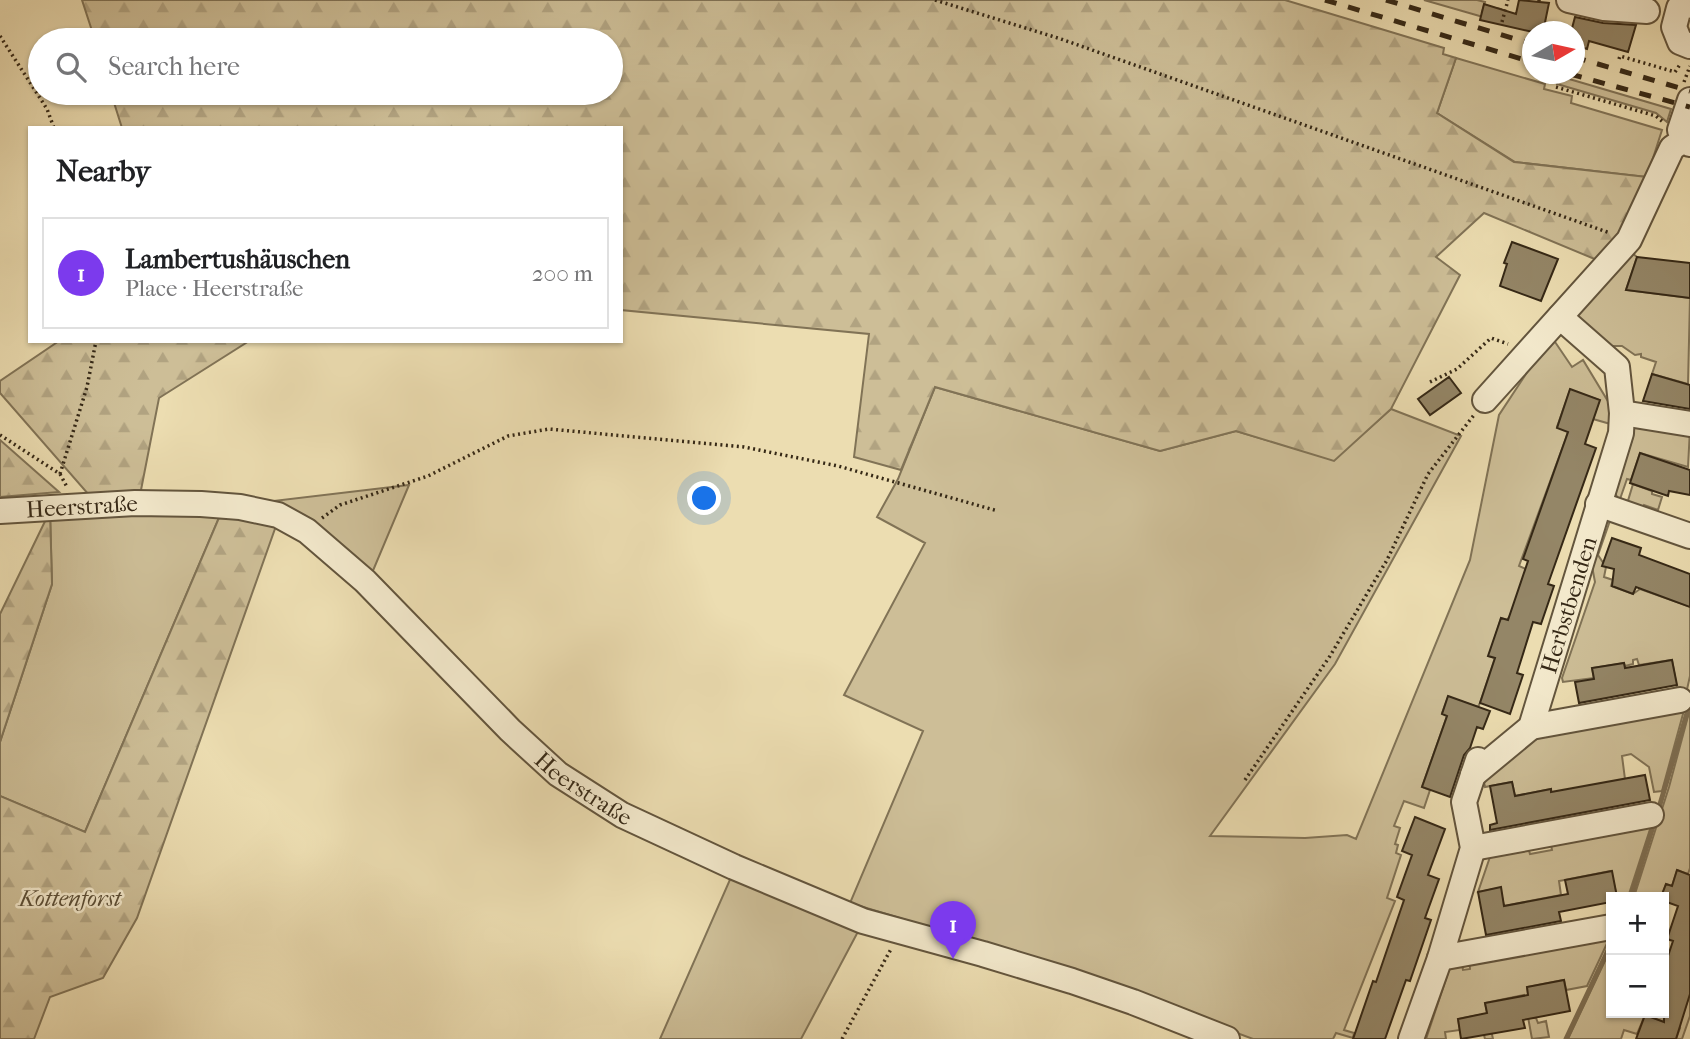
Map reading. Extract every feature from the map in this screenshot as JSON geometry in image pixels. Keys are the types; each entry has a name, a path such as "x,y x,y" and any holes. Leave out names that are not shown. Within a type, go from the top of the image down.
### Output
{"street":[{"path":"1569,0 1604,8 1647,11"},
{"path":"1684,6 1674,27 1686,54"},
{"path":"1485,400 1629,240 1672,148 1681,136 1680,130 1690,100"},
{"name":"Herbstbenden","path":"1534,717 1621,433 1622,413 1617,366 1560,317"},
{"path":"1622,413 1690,424"},
{"name":"Heerstraße","path":"0,510 135,503 201,504 278,515 307,531 365,581 510,730 558,774 622,815 734,867 863,920 1062,978 1133,1002 1227,1039"},
{"name":"Herbstbenden","path":"1598,504 1690,536"},
{"path":"1464,878 1455,830 1481,752 1534,717 1680,700"},
{"path":"1411,1039 1440,958 1474,848 1464,802"},
{"path":"1474,848 1651,815"},
{"path":"1440,958 1606,928"}],"path":[{"path":"935,0 1061,39 1629,240"},
{"path":"1502,22 1508,0"},
{"path":"0,36 28,79"},
{"path":"1619,59 1620,56 1675,72 1686,54"},
{"path":"1556,87 1656,116 1681,136"},
{"path":"44,105 53,126"},
{"path":"1430,382 1457,369 1491,338 1530,350"},
{"path":"60,474 87,387 96,343"},
{"path":"1245,780 1336,646 1387,560 1428,474 1485,400"},
{"path":"307,531 340,505 428,476 508,436 549,429 744,447 838,466 998,511"},
{"path":"0,435 60,474 67,488 68,506"},
{"path":"842,1039 900,931"}],"green space":[{"path":"82,0 1285,0 1444,48 1443,54 1456,58 1437,113 1514,162 1647,177 1618,236 1597,260 1484,213 1436,257 1460,275 1391,409 1334,461 1236,431 1160,451 935,387 901,470 854,457 869,334 623,310 623,126 121,126 115,105 623,105 623,28 91,28"},
{"path":"1424,0 1477,0 1485,2 1482,12 1493,15 1495,8 1501,9 1497,21"},
{"path":"1456,58 1522,77 1522,84 1545,84 1544,89 1572,96 1571,103 1662,130 1647,177 1515,162 1437,113"},
{"path":"1557,84 1585,84 1671,109 1667,122 1656,113"},
{"path":"1632,253 1637,257 1626,290 1690,298 1688,384 1652,374 1656,362 1641,357 1641,354 1635,355 1622,346 1603,346 1571,317"},
{"path":"1551,336 1572,367 1583,360 1609,403 1614,425 1593,419 1599,400 1570,390 1557,427 1568,431 1566,438 1519,566 1526,569 1511,614 1507,620 1501,618 1489,656 1495,658 1480,703 1478,707 1448,697 1442,713 1447,716 1422,787 1430,790 1424,808 1404,801 1394,826 1400,828 1395,844 1398,845 1396,853 1401,855 1387,898 1395,901 1344,1030 1354,1033 1353,1038 1336,1033 1333,1039 1253,1039 1058,966 850,903 923,731 844,695 925,543 877,517 898,479 935,387 1160,451 1236,431 1334,460 1391,409 1461,436 1335,664 1210,836 1305,838 1347,835 1356,839 1470,560 1499,415"},
{"path":"56,343 246,343 159,398 141,490 89,495 0,393 0,381"},
{"path":"1633,419 1690,429 1688,467 1640,453 1631,480 1627,479 1619,502 1615,492 1633,437"},
{"path":"0,440 59,492 0,497"},
{"path":"1633,484 1662,497 1658,510 1644,505 1642,510 1627,504"},
{"path":"409,485 372,573 313,520 273,501"},
{"path":"50,511 221,513 85,832 0,796 0,742 52,584"},
{"path":"50,511 52,584 0,742 0,614"},
{"name":"Kottenforst","path":"221,513 277,523 137,918 103,978 50,997 34,1039 0,1039 0,796 85,832"},
{"path":"1612,515 1598,555 1606,567 1604,577 1613,580 1611,586 1633,594 1640,589 1688,606 1690,602 1690,676 1686,694 1678,694 1672,660 1639,665 1637,659 1633,660 1633,664 1625,666 1624,663 1592,668 1594,678 1563,682 1562,678 1595,582 1591,561 1605,519"},
{"path":"1686,703 1662,791 1654,792 1649,767 1631,754 1622,756 1625,779 1554,808 1551,789 1515,796 1512,782 1485,787 1483,777 1547,729"},
{"path":"1690,709 1690,868 1688,874 1677,870 1672,886 1666,884 1663,892 1636,892"},
{"path":"1653,820 1630,892 1616,892 1611,871 1559,881 1561,895 1504,906 1500,888 1478,892 1491,854 1527,844 1530,854 1552,850 1550,839"},
{"path":"732,875 861,926 801,1039 660,1039"},
{"path":"1606,936 1606,946 1587,986 1566,990 1564,980 1527,987 1532,1018 1536,1018 1538,1023 1546,1021 1549,1037 1532,1039 1524,995 1485,1003 1493,1039 1485,1039 1479,1015 1458,1019 1460,1030 1445,1032 1446,1039 1426,1039 1452,961 1461,960 1463,970 1470,969 1469,958"},
{"path":"1606,959 1606,1018 1644,1018 1637,1034 1624,1030 1621,1039 1568,1039"},
{"path":"1690,994 1690,1016 1682,1039 1676,1039 1680,1028 1653,1018 1669,1018 1669,1010 1683,1014"}],"building":[{"path":"1519,0 1549,3 1545,21 1522,21 1522,30 1480,20 1484,4 1516,14"},
{"path":"1575,17 1603,23 1636,25 1628,52 1589,41 1585,48 1585,21 1574,21"},
{"path":"1512,242 1558,259 1541,301 1500,286 1507,264 1504,263"},
{"path":"1637,257 1690,263 1690,298 1626,290"},
{"path":"1652,374 1690,385 1690,409 1643,401"},
{"path":"1449,377 1461,393 1430,415 1418,399"},
{"path":"1570,389 1600,400 1585,444 1596,448 1548,584 1554,586 1541,624 1533,622 1517,673 1523,675 1510,714 1480,703 1495,658 1488,656 1501,618 1508,620 1528,561 1523,559 1568,432 1557,428"},
{"path":"1640,453 1690,470 1690,495 1669,491 1668,496 1630,483"},
{"path":"1612,538 1641,548 1639,555 1690,574 1690,607 1636,587 1633,594 1612,586 1614,569 1602,566"},
{"path":"1672,660 1677,685 1579,703 1575,682 1594,679 1592,668 1624,663 1625,668"},
{"path":"1448,696 1490,711 1483,729 1477,727 1450,797 1422,787 1447,716 1442,714"},
{"path":"1645,775 1650,800 1490,830 1490,825 1497,823 1490,786 1512,782 1515,796"},
{"path":"1415,817 1445,829 1428,875 1439,879 1425,918 1431,920 1410,981 1406,980 1385,1039 1353,1039 1404,900 1397,897 1412,855 1402,851"},
{"path":"1677,870 1690,875 1690,994 1676,1039 1636,1039 1644,1018 1664,1022 1664,1018 1669,1018 1669,953 1673,941 1669,940 1669,933 1678,906 1669,903 1669,892 1663,892 1666,884 1672,886"},
{"path":"1612,871 1616,892 1606,892 1606,903 1559,912 1561,921 1486,935 1478,892 1501,887 1504,906 1568,894 1565,880"},
{"path":"1564,980 1570,1011 1523,1020 1525,1028 1461,1039 1458,1019 1487,1013 1485,1003 1528,995 1527,987"}],"waterway":[{"path":"1658,811 1690,703"},
{"path":"1633,892 1655,820"},
{"path":"1566,1039 1606,955"}],"railway":[{"path":"1325,0 1522,59"},
{"path":"1386,0 1522,41"},
{"path":"1585,60 1690,91"},
{"path":"1585,78 1690,107"}],"place":[{"name":"Lambertushäuschen","path":"953,959"}]}
